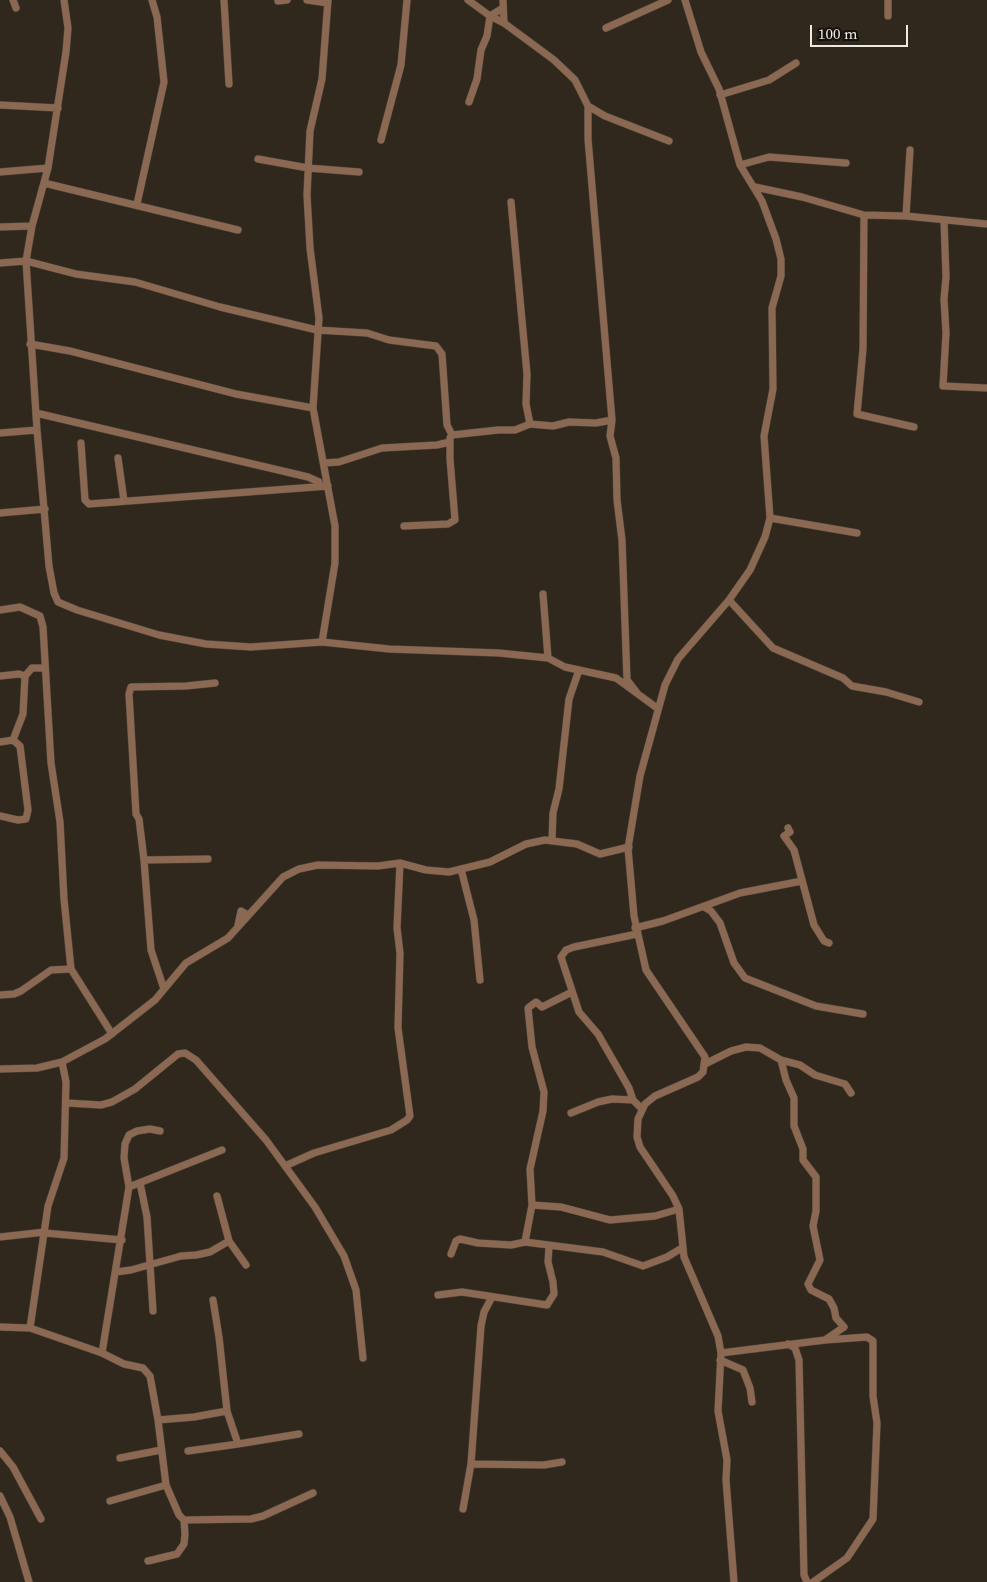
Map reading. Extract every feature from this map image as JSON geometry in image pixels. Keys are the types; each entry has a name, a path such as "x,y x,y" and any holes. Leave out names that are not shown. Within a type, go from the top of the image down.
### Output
{"street":[{"path":"13,0 16,8"},
{"path":"64,0 68,28 58,108 48,168 32,226 26,261 30,344 51,585 58,602 135,629 206,644 251,647 322,642 389,649 498,653 548,658 558,664 616,678 657,708"},
{"path":"137,204 164,82 157,17 152,0"},
{"path":"224,0 229,84"},
{"path":"278,1 287,0"},
{"path":"307,0 328,1 322,79 310,131 307,195 310,248 319,318 313,408 335,526 335,563 322,642"},
{"path":"381,140 400,65 407,0"},
{"path":"468,0 490,16 504,23 554,60 575,80 588,106 587,131 612,420 610,436 616,458 617,500 622,540 627,680 637,693"},
{"path":"606,28 668,0"},
{"path":"685,0 701,52 720,95 740,164 754,187 768,218 781,259 781,276 772,308 772,397 764,436 770,518 765,537 750,570 729,600 678,659 665,684 640,776 631,824 629,847 636,931 646,970 702,1051 705,1064 703,1072 698,1077 655,1096 642,1109 636,1126 636,1138 640,1147 674,1196 679,1208 682,1248 710,1312 718,1336 720,1356 718,1411 727,1460 726,1480 734,1582"},
{"path":"888,0 888,16"},
{"path":"469,102 477,79 481,50 487,36 490,16 503,4"},
{"path":"503,4 504,23"},
{"path":"720,95 769,80 796,63"},
{"path":"0,105 58,108"},
{"path":"588,106 605,116 669,140"},
{"path":"906,216 910,150"},
{"path":"740,164 769,157 846,163"},
{"path":"258,160 308,168 359,172"},
{"path":"0,172 48,168"},
{"path":"44,183 238,230"},
{"path":"754,187 802,197 864,215 906,216 987,224"},
{"path":"510,202 527,374 526,404 530,424"},
{"path":"864,215 863,349 857,414 914,427"},
{"path":"944,220 946,277 944,299 946,333 944,386 987,388"},
{"path":"0,227 32,226"},
{"path":"0,263 26,261 76,274 135,282 220,307 317,330 367,333 388,340 428,344 440,349 442,354 447,426 451,438 455,520 448,524 404,526"},
{"path":"30,344 70,351 236,394 313,408"},
{"path":"36,413 299,475 319,482 318,487"},
{"path":"324,463 340,462 382,448 437,445 451,438 498,430 515,430 530,424 553,426 569,422 596,423 612,420"},
{"path":"0,433 37,430"},
{"path":"81,443 86,503 160,500 328,486"},
{"path":"118,458 124,501"},
{"path":"0,513 44,510"},
{"path":"770,518 857,533"},
{"path":"543,594 548,658"},
{"path":"729,600 773,648 843,678 852,686 919,702"},
{"path":"0,610 20,607 40,616 52,763 60,822 64,898 71,969 112,1034"},
{"path":"13,740 23,714 25,676 32,668 45,668"},
{"path":"552,840 553,813 559,790 569,699 579,670"},
{"path":"0,676 19,674 25,676"},
{"path":"164,988 151,950 144,860 139,819 136,814 129,694 131,687 186,686 215,683"},
{"path":"0,742 13,740 20,746 28,810 26,819 18,820 0,816"},
{"path":"788,828 790,832 784,836 794,850 816,931 824,941 829,943"},
{"path":"0,1069 37,1068 62,1062 112,1034 154,1000 186,963 228,938 238,926 241,911 248,915 283,877 299,869 318,865 378,866 400,863 439,872 490,862 526,844 552,840 577,844 600,854 629,847"},
{"path":"144,860 208,859"},
{"path":"285,1166 314,1153 391,1130 410,1116 398,1028 400,953 397,928 400,863"},
{"path":"461,869 474,920 480,980"},
{"path":"642,1109 633,1100 629,1088 598,1034 579,1012 561,958 566,950 636,931 740,893 802,881"},
{"path":"704,907 711,911 720,923 740,976 816,1006 863,1014"},
{"path":"0,995 14,994 51,970 71,969"},
{"path":"525,1242 532,1205 530,1169 543,1111 544,1092 532,1047 528,1008 536,1002 542,1006 572,992"},
{"path":"705,1064 732,1051 746,1048 765,1050 781,1060 793,1062 815,1075 844,1084 852,1093"},
{"path":"67,1103 101,1105 112,1102 135,1089 178,1054 185,1053 206,1071 266,1140 315,1207 344,1256 356,1290 363,1358"},
{"path":"781,1060 786,1080 794,1098 794,1126 803,1149 802,1160 816,1177 816,1211 813,1226 820,1260 809,1280 809,1288 829,1298 836,1318 844,1327 825,1340"},
{"path":"30,1328 48,1206 64,1158 67,1103 66,1082 62,1062"},
{"path":"571,1113 598,1102 612,1099 633,1100"},
{"path":"102,1353 122,1240 129,1187 124,1158 125,1144 129,1136 137,1131 150,1129 160,1131"},
{"path":"129,1187 222,1150"},
{"path":"140,1183 150,1265 153,1311"},
{"path":"129,1187 142,1191"},
{"path":"217,1196 229,1241 246,1265"},
{"path":"532,1205 561,1207 610,1220 654,1216 679,1208"},
{"path":"0,1237 45,1232 122,1240"},
{"path":"451,1254 456,1241 460,1239 478,1243 511,1245 525,1242 549,1247 603,1252 643,1266 666,1258 682,1248"},
{"path":"116,1272 181,1256 210,1252 229,1241"},
{"path":"438,1294 453,1292 482,1294 546,1305 554,1294 554,1282 548,1262 549,1247"},
{"path":"482,1294 488,1304"},
{"path":"463,1509 471,1464 481,1326 492,1297"},
{"path":"213,1300 220,1345 226,1411 238,1444"},
{"path":"0,1327 30,1328 147,1371 150,1376 158,1420 166,1485 179,1515 184,1520 184,1544 182,1550 168,1557 148,1561"},
{"path":"720,1356 788,1344 825,1340 867,1337 873,1341 873,1390 877,1423 873,1519 847,1558 813,1582"},
{"path":"788,1344 795,1348 799,1360 804,1575 807,1582"},
{"path":"720,1356 743,1370 751,1392 752,1402"},
{"path":"158,1420 194,1417 226,1411"},
{"path":"188,1451 299,1434"},
{"path":"120,1458 161,1450"},
{"path":"0,1452 13,1466 41,1519"},
{"path":"471,1464 544,1464 562,1462"},
{"path":"110,1501 166,1485"},
{"path":"184,1520 251,1519 263,1516 313,1493"},
{"path":"0,1496 10,1517 29,1582"}]}
